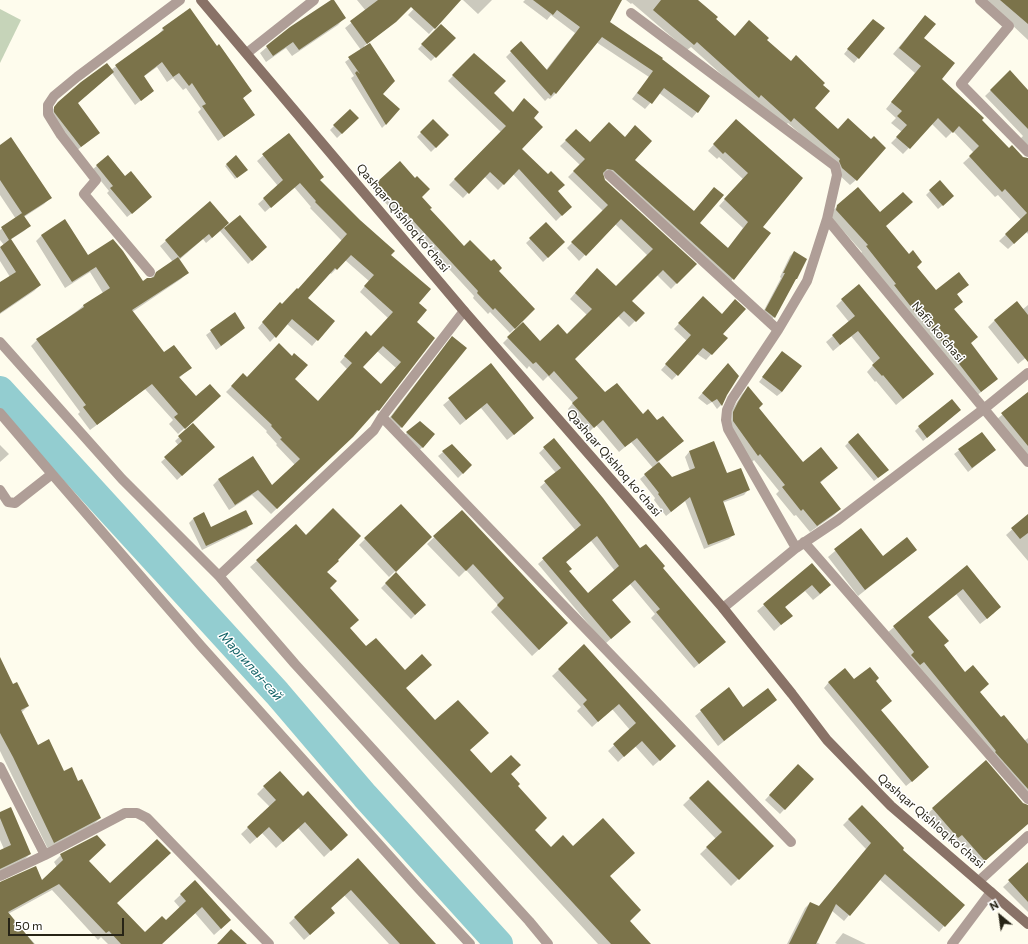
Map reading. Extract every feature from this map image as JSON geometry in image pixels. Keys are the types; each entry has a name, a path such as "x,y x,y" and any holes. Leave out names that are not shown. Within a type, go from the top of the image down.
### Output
{"main road":[{"name":"Qashqar Qishloq koʻchasi","path":"201,0 247,52 464,311 723,608 827,740 891,806 1028,924"}],"street":[{"path":"150,272 84,194 96,180 61,135 48,114 48,105 54,96 77,77 180,0"},
{"path":"247,52 314,0"},
{"path":"980,0 1009,26 961,84 1028,152"},
{"path":"631,13 835,166 837,174 827,219 806,281 778,330 732,399 727,410 726,420 728,429 800,545 1028,799"},
{"path":"609,175 778,330"},
{"name":"Nafis koʻchasi","path":"827,219 985,408 1028,462"},
{"path":"219,576 374,430 382,416 464,311"},
{"path":"0,342 122,480 219,576 295,664 524,915 548,944"},
{"path":"723,608 800,545 838,520 985,408 1028,373"},
{"path":"0,413 207,652 470,944"},
{"path":"382,416 791,842"},
{"path":"0,490 8,502 15,503 52,474"},
{"path":"0,767 45,855"},
{"path":"0,876 45,855 125,813 136,813 147,818 269,944"},
{"path":"979,881 1028,836"},
{"path":"952,944 991,892"}],"green space":[{"path":"0,9 21,20 0,63"}],"building":[{"path":"331,0 334,0 346,18 299,50 293,42 273,56 266,46 290,27"},
{"path":"378,0 461,0 435,29 411,7 396,22 367,44 350,21"},
{"path":"533,0 622,0 610,22 663,58 662,59 710,96 698,113 664,88 652,104 637,93 653,71 602,37 556,94 554,92 551,96 510,51 521,41 547,70 580,27 557,10 553,15"},
{"path":"661,0 698,0 718,17 716,19 735,36 749,20 769,38 767,40 791,61 796,55 825,83 823,85 830,91 815,108 838,129 848,118 871,139 874,136 886,148 857,181 842,168 839,161 840,159 794,118 791,122 761,95 759,98 697,42 694,45 653,10"},
{"path":"1000,0 1028,0 1028,24"},
{"path":"190,8 217,46 219,44 252,91 243,98 255,115 224,137 202,106 206,104 192,83 189,86 179,73 173,77 162,62 144,76 154,91 141,101 115,65 164,30 162,28"},
{"path":"925,15 936,24 924,38 955,63 942,79 984,118 982,120 1009,148 1012,145 1023,157 1028,158 1028,231 1014,244 1005,234 1027,213 1005,189 1002,192 969,156 979,146 959,126 953,133 938,118 910,149 896,137 907,125 897,116 902,111 891,102 921,66 899,48"},
{"path":"873,19 885,28 859,59 847,49"},
{"path":"441,24 456,38 436,58 421,44"},
{"path":"370,43 395,81 383,94 400,109 386,125 355,73 357,71 360,74 348,57"},
{"path":"474,53 506,81 494,93 513,112 524,98 539,112 534,118 543,127 522,149 548,174 551,171 565,185 558,191 572,207 562,216 519,169 504,185 490,172 469,194 454,179 506,126 452,75"},
{"path":"107,63 114,72 78,103 100,133 81,147 54,112 54,107 81,82"},
{"path":"1010,70 1028,90 1028,129 990,90"},
{"path":"350,109 359,118 342,134 333,125"},
{"path":"433,119 449,135 436,148 420,132"},
{"path":"736,119 803,178 763,227 771,233 734,280 613,170 607,169 603,173 605,180 697,264 677,284 663,270 632,301 645,313 636,322 624,311 575,359 605,392 617,383 643,414 648,409 657,420 663,416 684,441 657,462 637,438 625,447 603,420 594,428 572,403 578,398 554,371 549,376 536,362 533,364 507,337 523,322 540,341 558,324 567,334 592,309 575,293 597,268 616,286 653,249 621,219 586,256 571,242 608,205 573,171 585,159 565,140 576,129 590,142 609,122 625,137 635,125 652,141 635,160 694,211 714,187 724,195 700,223 728,248 748,222 724,199 748,173 725,152 723,154 713,144"},
{"path":"289,133 324,177 320,180 360,220 395,251 391,255 431,289 419,303 427,310 417,322 435,338 379,411 377,410 353,437 277,509 258,490 235,505 218,479 253,456 272,485 300,459 280,439 282,438 271,426 272,425 231,386 243,373 247,377 279,343 292,356 294,353 308,365 295,379 318,401 352,363 344,356 366,331 371,336 393,312 364,286 374,275 351,255 337,270 335,268 308,298 335,321 318,341 292,319 276,338 262,322 280,302 282,304 297,288 298,289 347,234 315,202 316,201 300,183 271,208 263,198 283,180 262,154","holes":["383,346 401,362 381,384 363,367"]},
{"path":"11,137 52,198 24,216 0,180 0,145"},
{"path":"108,155 125,176 131,171 152,197 132,214 110,188 113,186 96,165"},
{"path":"236,155 248,170 237,178 226,164"},
{"path":"400,161 415,178 417,176 430,189 422,197 432,208 430,209 464,246 470,240 491,261 494,259 502,268 499,271 535,309 515,329 495,308 493,310 477,293 478,291 376,183"},
{"path":"940,180 954,196 943,206 929,190"},
{"path":"858,187 880,212 903,192 913,202 886,226 909,254 913,250 922,262 917,267 936,290 959,272 969,285 957,294 963,302 954,309 978,337 971,343 998,379 981,392 925,320 923,322 894,285 896,284 866,246 868,245 836,210 837,205"},
{"path":"210,201 229,223 212,238 209,234 180,258 165,240"},
{"path":"22,213 31,226 11,239 41,285 0,313 0,282 16,272 0,247 9,240 1,227"},
{"path":"240,215 267,247 252,261 224,228"},
{"path":"65,219 88,255 113,239 143,281 147,278 154,277 156,272 178,257 189,273 132,310 164,352 174,345 192,368 179,377 196,396 210,384 221,396 185,429 174,417 178,414 152,384 97,425 83,407 86,405 36,339 84,307 83,305 110,288 96,267 72,282 41,235"},
{"path":"546,222 565,242 548,258 529,238"},
{"path":"794,251 807,259 775,318 765,310 785,273 783,273"},
{"path":"859,284 934,374 903,399 883,375 882,376 872,365 880,358 858,331 840,345 832,335 855,316 841,299"},
{"path":"703,296 722,314 735,299 746,309 723,334 728,338 712,355 703,348 678,376 665,364 691,335 678,323"},
{"path":"1017,301 1028,315 1028,362 994,320"},
{"path":"235,312 245,328 221,346 210,330"},
{"path":"452,336 467,348 402,428 391,417"},
{"path":"782,351 802,366 782,392 762,377"},
{"path":"491,363 534,418 514,435 487,403 466,420 448,398"},
{"path":"728,363 739,376 722,406 717,399 712,402 702,393"},
{"path":"748,386 763,404 759,408 803,462 821,447 838,468 820,482 841,509 817,526 803,509 801,511 782,487 785,485 760,454 758,456 733,421 733,412"},
{"path":"1028,392 1028,446 1001,413"},
{"path":"952,399 961,410 927,438 918,426"},
{"path":"420,421 435,434 423,448 406,432"},
{"path":"193,423 215,447 182,476 164,457 182,441 178,436"},
{"path":"982,432 996,450 972,468 958,449"},
{"path":"858,433 889,470 878,478 848,442"},
{"path":"554,438 603,498 640,548 646,544 665,566 663,568 726,642 699,664 656,612 660,609 635,580 612,600 631,622 611,639 542,558 581,525 544,481 561,468 543,447","holes":["597,536 619,566 588,593 569,571 572,569 566,562"]},
{"path":"714,441 727,473 741,468 750,490 723,501 735,535 708,545 690,497 671,512 658,494 659,493 644,474 659,462 672,477 695,468 689,451"},
{"path":"452,444 472,465 463,474 442,451"},
{"path":"401,504 432,537 396,572 364,538"},
{"path":"333,508 361,536 327,572 337,581 330,588 359,620 350,628 366,646 376,638 405,670 422,654 432,665 406,688 435,720 458,700 489,733 470,750 491,773 511,755 521,765 511,774 520,784 518,786 547,818 535,830 551,847 563,835 573,846 603,818 635,853 610,876 641,910 630,921 651,944 611,944 256,560 296,524 306,535"},
{"path":"246,510 253,524 206,546 193,518 204,512 211,527"},
{"path":"462,510 568,623 539,650 497,605 504,598 473,564 466,571 433,536"},
{"path":"1028,514 1028,533 1020,539 1011,528"},
{"path":"861,528 883,556 907,537 917,550 865,590 834,549"},
{"path":"812,563 831,585 820,594 812,585 785,607 793,616 781,625 763,604"},
{"path":"967,565 1001,607 987,619 963,589 928,617 949,641 944,645 965,672 973,665 989,684 980,692 1001,717 1004,715 1028,744 1028,789 995,752 996,751 924,662 920,665 911,655 914,652 893,626"},
{"path":"396,572 426,605 415,615 385,583"},
{"path":"584,644 676,746 660,761 642,741 624,757 613,744 636,723 619,704 598,722 583,704 587,700 558,669"},
{"path":"0,657 13,684 17,682 29,706 21,710 38,745 49,739 64,771 72,767 78,781 82,779 101,818 54,843 0,733"},
{"path":"870,667 879,678 876,681 892,701 881,710 929,767 912,782 828,682 845,668 854,679"},
{"path":"729,687 743,707 768,688 777,700 724,741 700,710"},
{"path":"986,760 1023,803 1028,805 1028,824 985,861 962,835 958,838 932,808"},
{"path":"798,764 814,779 785,810 769,795"},
{"path":"280,771 303,796 308,791 348,835 331,851 305,822 283,842 269,827 257,838 247,827 276,800 263,786"},
{"path":"708,780 774,846 739,880 706,847 722,832 689,798"},
{"path":"862,805 904,848 903,850 965,905 945,927 885,874 850,916 836,904 816,944 789,944 810,902 819,906 871,843 848,819"},
{"path":"11,807 31,854 0,869 0,850 11,845 0,818 0,812"},
{"path":"97,835 106,845 89,861 110,883 157,839 171,853 117,903 145,932 162,916 166,920 186,901 180,894 195,880 231,920 221,929 202,907 162,944 121,944 109,931 106,933 59,884 8,912 34,944 0,944 0,882 36,866 42,880 63,860 60,854"},
{"path":"358,858 436,944 400,944 351,890 331,908 335,913 310,935 294,917"},
{"path":"1028,862 1028,902 1008,880"},
{"path":"231,929 247,944 217,944"}],"waterway":[{"name":"Маргилан-сай","path":"0,390 277,693 365,796 499,944"}]}
